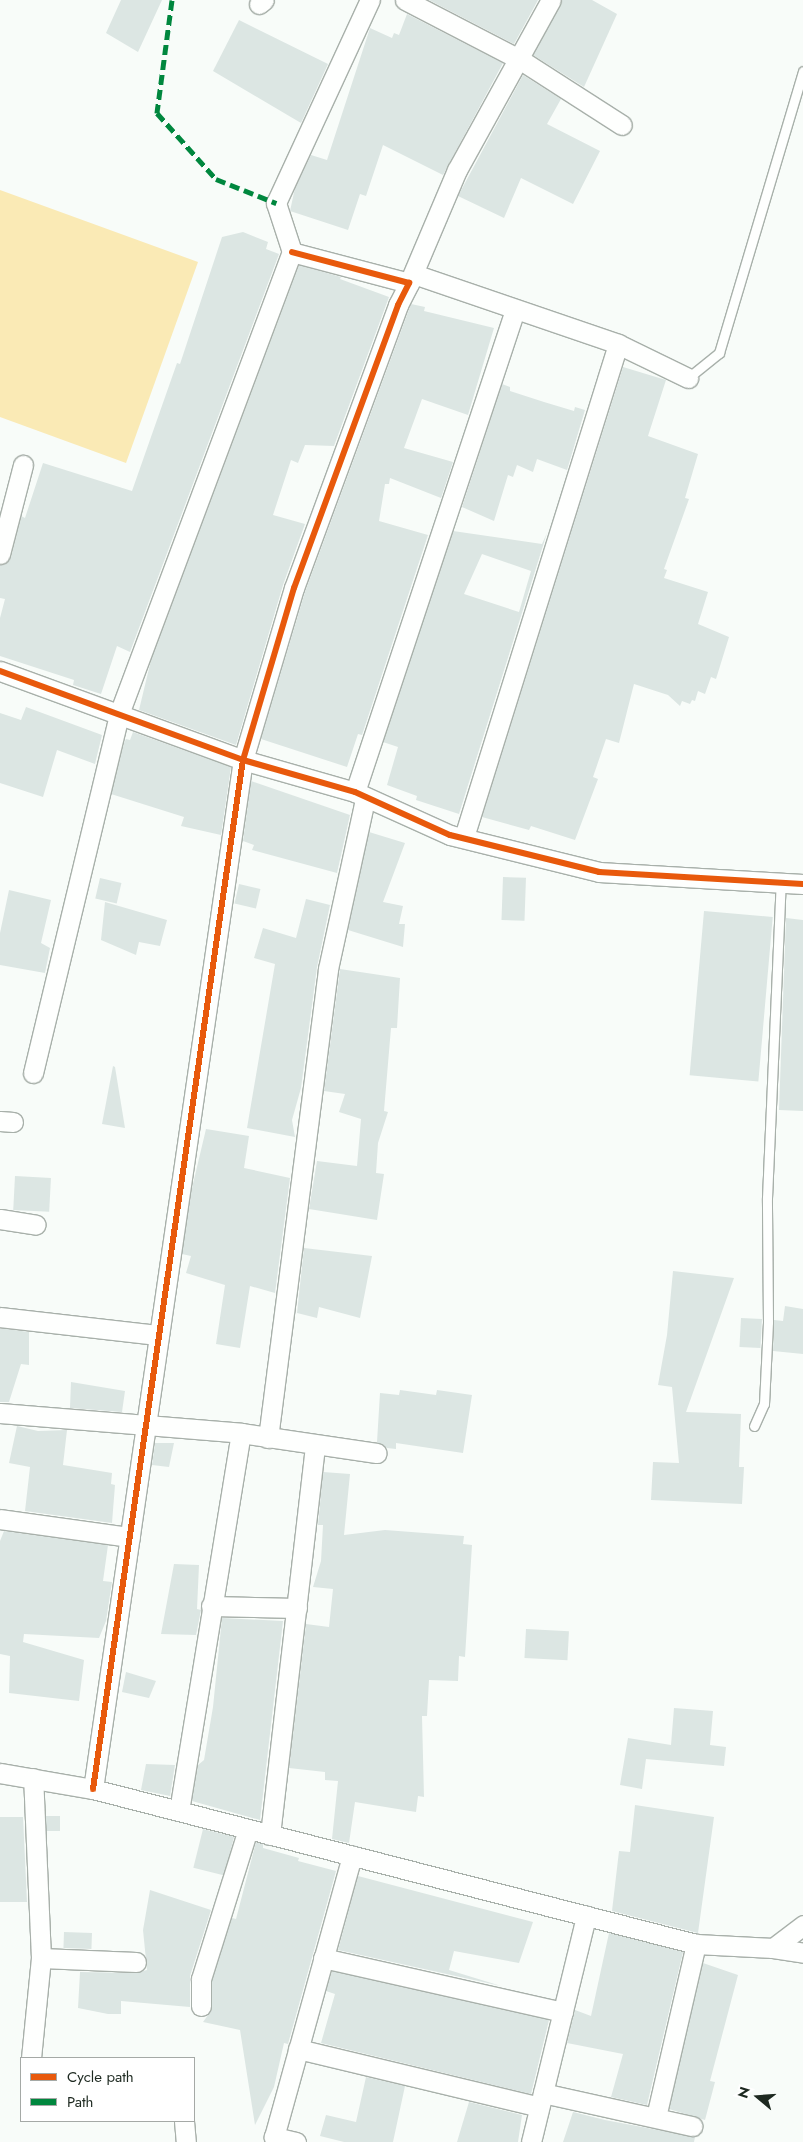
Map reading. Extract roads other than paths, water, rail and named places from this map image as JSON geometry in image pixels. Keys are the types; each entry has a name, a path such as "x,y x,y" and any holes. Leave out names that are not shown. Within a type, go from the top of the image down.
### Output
{"street":[{"path":"33,1073 119,714 292,252 276,203 370,0"},
{"path":"405,0 519,58 622,125"},
{"path":"93,1789 243,760 294,588 398,305 412,279 457,170 551,0"},
{"path":"292,252 412,279 516,310 618,344 688,378"},
{"path":"268,1438 328,969 360,796 516,310"},
{"path":"464,837 618,344"},
{"path":"0,554 23,464"},
{"path":"0,671 243,760 360,796 450,835 599,872 803,884"},
{"path":"0,1219 36,1225"},
{"path":"0,1317 159,1335"},
{"path":"0,1413 146,1427 241,1433 316,1446 377,1453"},
{"path":"179,1811 211,1606 241,1433"},
{"path":"270,1835 316,1446"},
{"path":"0,1519 130,1538"},
{"path":"211,1606 297,1608"},
{"path":"0,1773 93,1789 696,1944 773,1948 803,1953"},
{"path":"31,2057 41,1958 33,1778"},
{"path":"201,2006 201,1979 248,1829"},
{"path":"296,2142 274,2137 352,1856"},
{"path":"531,2142 586,1916"},
{"path":"773,1948 803,1926"},
{"path":"656,2117 696,1944"},
{"path":"41,1958 136,1962"},
{"path":"324,1958 562,2012"},
{"path":"298,2049 541,2100 656,2117 692,2126"},
{"path":"184,2122 186,2142"}],"lane":[{"path":"688,378 719,353 803,71"},
{"path":"754,1426 764,1404 768,1322 767,1198 781,883"}]}
